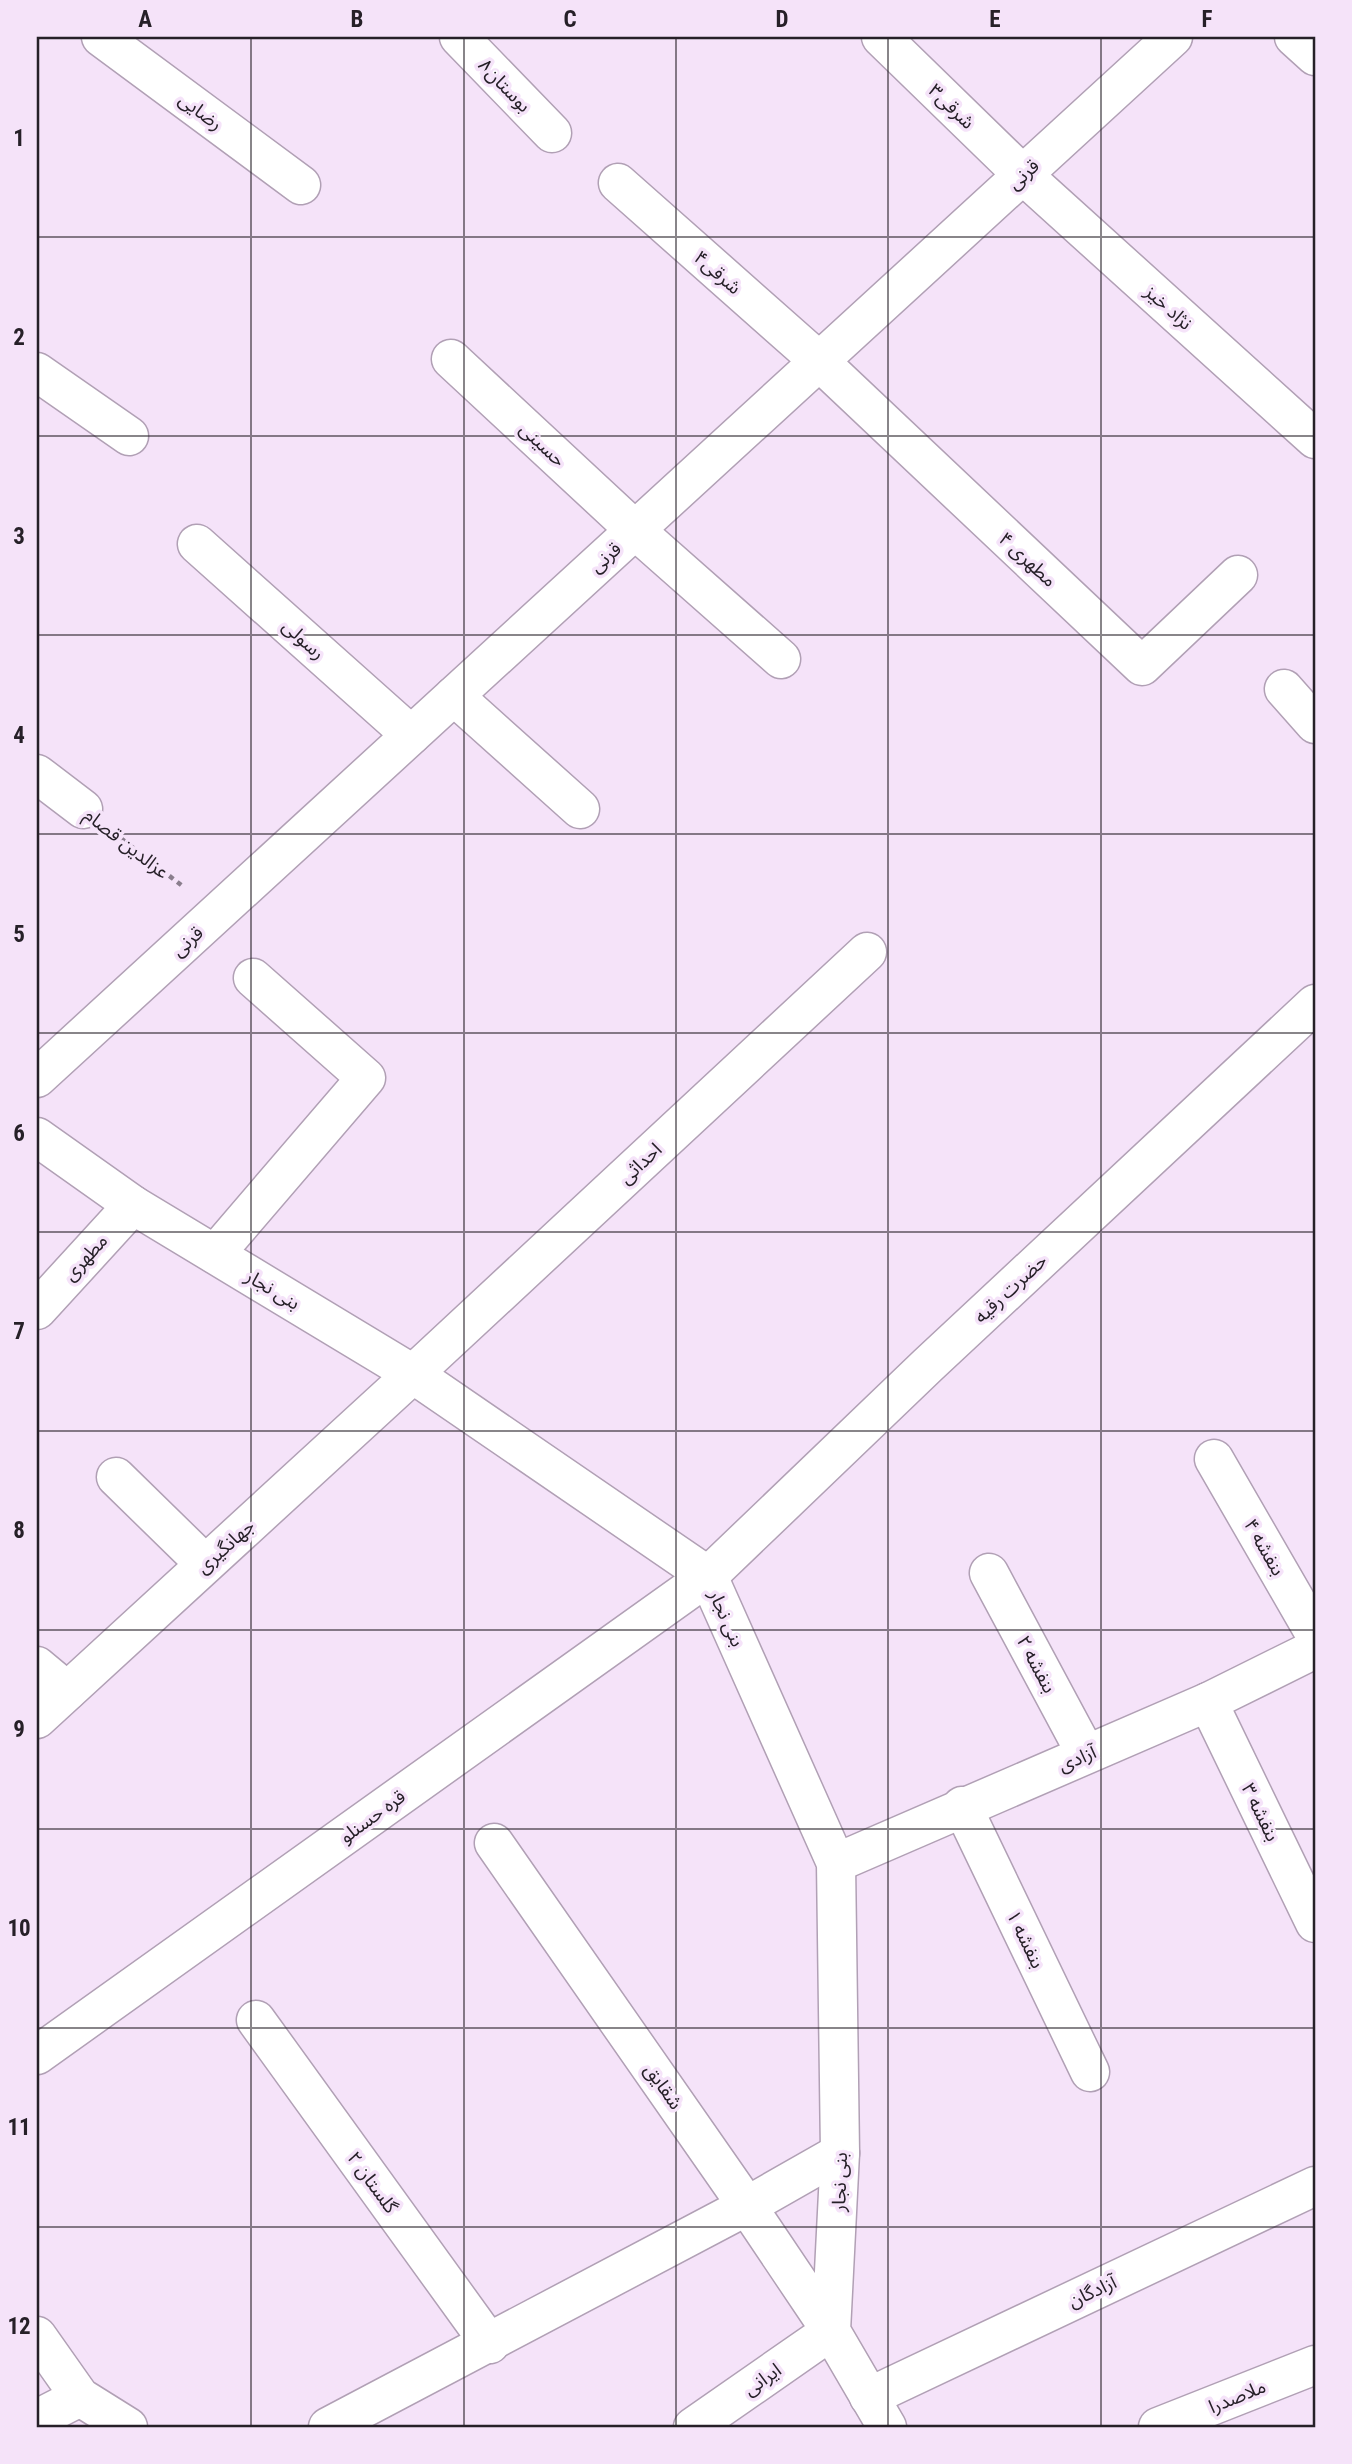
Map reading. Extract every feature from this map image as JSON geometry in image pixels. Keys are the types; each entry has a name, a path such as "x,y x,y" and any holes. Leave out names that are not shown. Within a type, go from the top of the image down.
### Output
{"street":[{"name":"رضایی","path":"101,37 301,185"},
{"name":"بوستان۸","path":"459,37 552,133"},
{"name":"۳شرقی","path":"881,37 1023,175"},
{"name":"قرنی","path":"37,1078 1173,37"},
{"path":"1294,37 1315,56"},
{"name":"نژاد خیز","path":"1023,175 1315,439"},
{"name":"۴شرقی","path":"618,183 819,361"},
{"name":"حسینی","path":"451,359 635,530 781,659"},
{"name":"مطهری ۴","path":"819,361 1142,666 1238,575"},
{"path":"37,372 129,436"},
{"name":"رسولی","path":"197,544 411,734"},
{"path":"1284,689 1315,724"},
{"path":"454,696 580,809"},
{"name":"عزالدین قصام","path":"37,774 83,809"},
{"name":"احداثی","path":"413,1374 867,952"},
{"path":"215,1254 366,1078 253,978"},
{"name":"حضرت رقیه","path":"708,1576 928,1365 1315,1004"},
{"name":"بنی نجار","path":"37,1137 133,1205 413,1374 708,1576 836,1863 840,2153 831,2331"},
{"name":"مطهری","path":"37,1310 133,1205"},
{"name":"جهانگیری","path":"37,1718 413,1374"},
{"name":"بنفشه ۴","path":"1214,1459 1315,1634"},
{"path":"116,1477 205,1564"},
{"name":"بنفشه ۲","path":"989,1573 1086,1754"},
{"name":"قره حسنلو","path":"37,2055 708,1576"},
{"name":"آزادی","path":"836,1863 962,1806 1208,1702 1315,1649"},
{"path":"37,1666 67,1691"},
{"name":"بنفشه ۳","path":"1208,1702 1315,1923"},
{"name":"بنفشه ۱","path":"962,1806 1090,2072"},
{"name":"شقایق","path":"494,1843 831,2331"},
{"name":"گلستان ۲","path":"256,2020 489,2344"},
{"path":"328,2427 747,2206 840,2153"},
{"name":"آزادگان","path":"878,2412 1315,2186"},
{"path":"831,2331 878,2412"},
{"name":"ایرانی","path":"693,2427 831,2331"},
{"path":"37,2336 79,2397 128,2427"},
{"name":"ملاصدرا","path":"1158,2427 1315,2365"},
{"path":"37,2419 79,2397"}],"path":[{"name":"عزالدین قصام","path":"83,809 217,913"}]}
